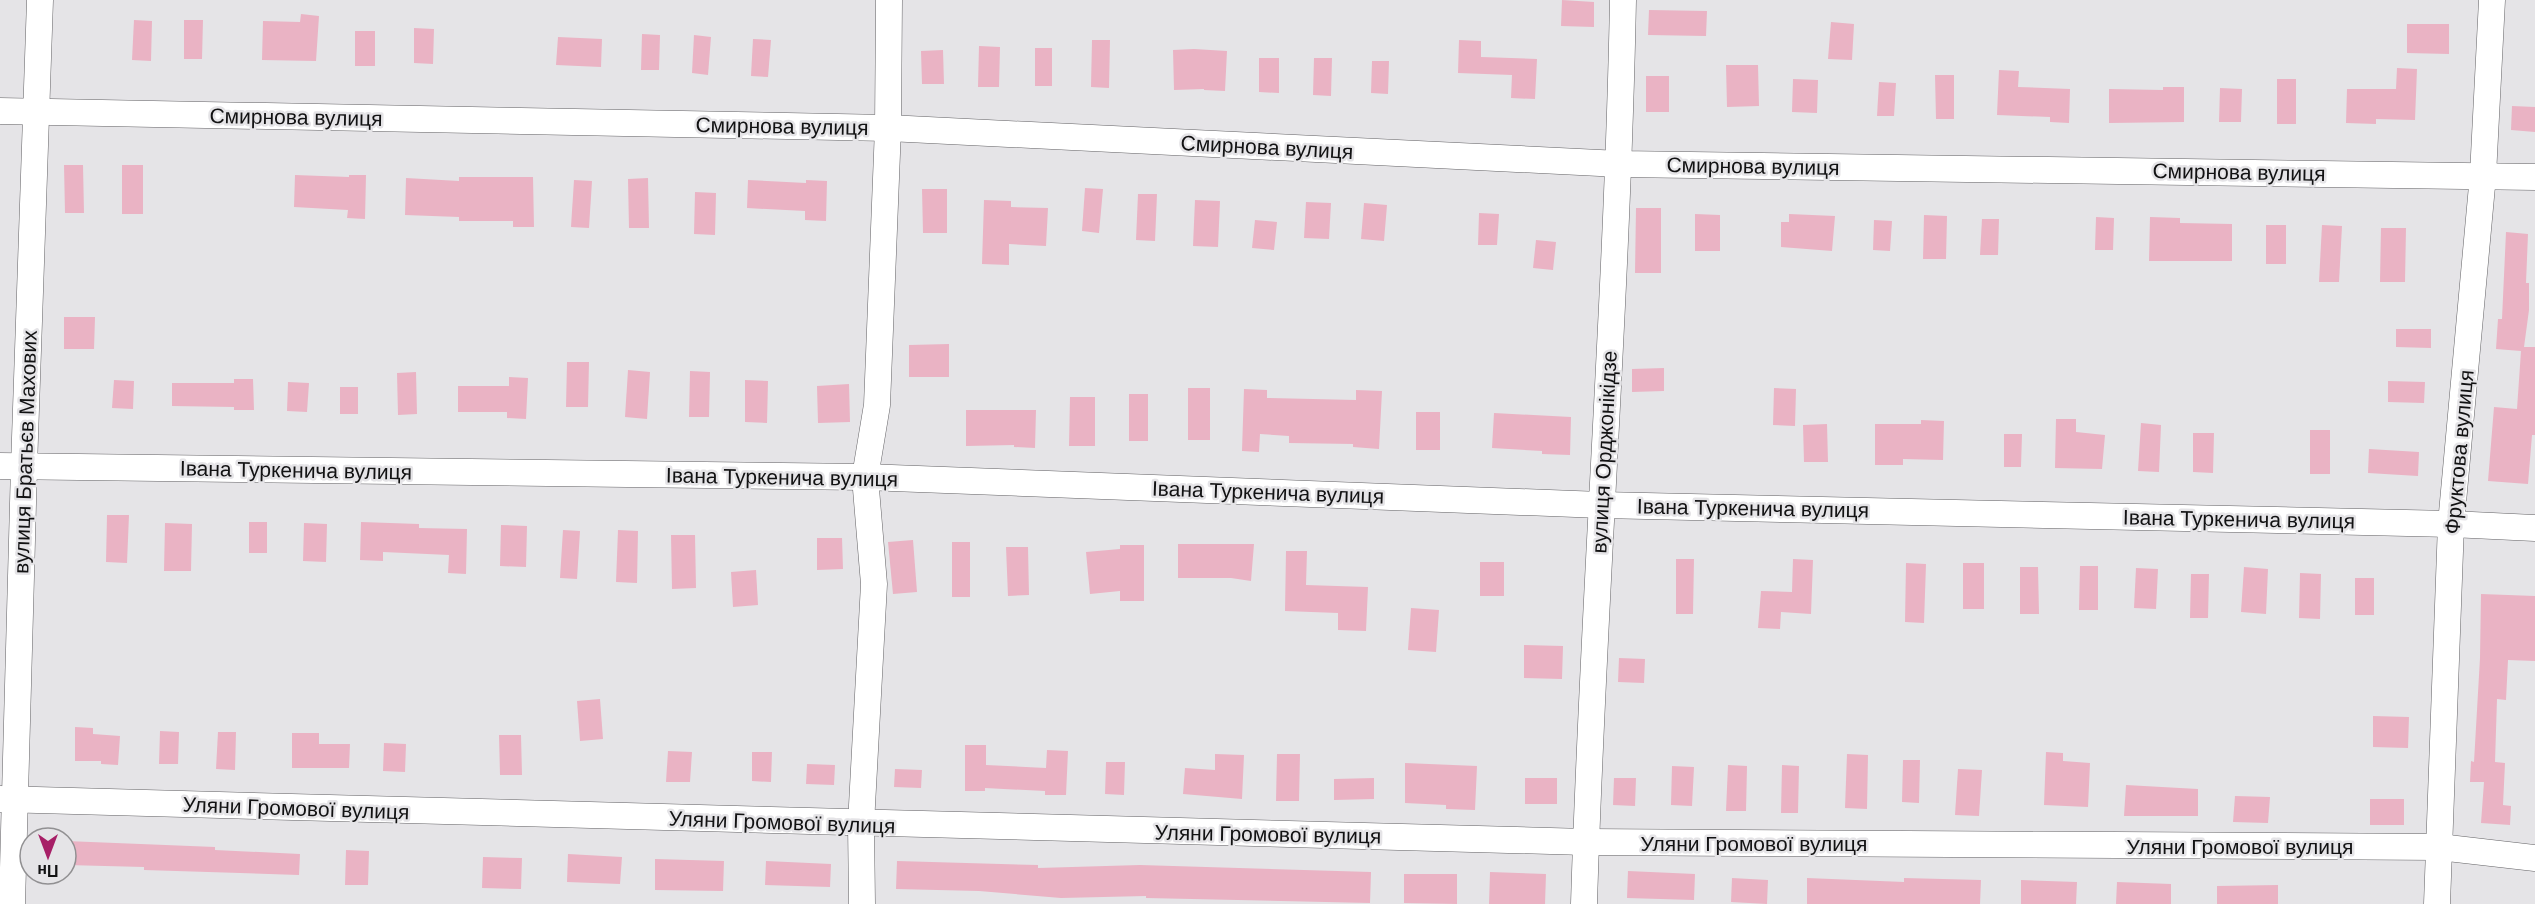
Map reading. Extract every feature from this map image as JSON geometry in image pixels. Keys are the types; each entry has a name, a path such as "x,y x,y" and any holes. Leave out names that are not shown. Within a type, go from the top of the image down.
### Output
{"street":[{"name":"вулиця Братьєв Махових","path":"12,904 7,799 12,466 37,112 40,0"},
{"path":"862,904 861,824 874,584 865,477 878,405 888,128 889,0"},
{"name":"вулиця Орджонікідзе","path":"1584,904 1601,505 1620,164 1623,0"},
{"name":"Фруктова вулиця","path":"2437,904 2451,524 2483,175 2492,0"},
{"name":"Смирнова вулиця","path":"0,111 888,128 1620,164 2535,177"},
{"name":"Івана Туркенича вулиця","path":"12,466 865,477 1601,505 2451,524 2535,528"},
{"name":"Уляни Громової вулиця","path":"7,799 1586,842 2439,847 2535,858"}],"building":[{"path":"1562,0 1594,2 1594,27 1561,26"},
{"path":"1649,10 1707,11 1706,36 1648,35"},
{"path":"301,14 319,16 316,61 262,60 263,21 300,22"},
{"path":"134,20 152,21 151,61 132,60"},
{"path":"184,20 203,20 202,59 184,59"},
{"path":"1831,22 1854,24 1852,60 1828,59"},
{"path":"2407,24 2449,24 2449,54 2407,53"},
{"path":"414,28 434,29 433,64 414,63"},
{"path":"355,31 375,31 375,66 355,66"},
{"path":"642,34 660,35 659,70 641,70"},
{"path":"694,35 711,37 708,75 692,73"},
{"path":"558,37 602,39 601,67 556,65"},
{"path":"753,39 771,40 768,77 751,76"},
{"path":"1092,40 1110,40 1109,88 1091,87"},
{"path":"1459,40 1481,41 1481,57 1537,59 1535,99 1511,98 1512,75 1458,73"},
{"path":"979,46 1000,47 999,87 978,87"},
{"path":"1035,48 1052,48 1052,86 1035,86"},
{"path":"943,50 944,84 922,84 921,51"},
{"path":"1173,50 1227,51 1225,91 1174,90"},
{"path":"1259,58 1279,58 1279,93 1259,92"},
{"path":"1314,58 1332,58 1331,96 1313,95"},
{"path":"1372,61 1389,61 1388,94 1371,93"},
{"path":"1726,65 1758,65 1759,106 1727,107"},
{"path":"2397,68 2417,69 2415,120 2376,119 2376,124 2346,123 2347,89 2396,89"},
{"path":"1999,70 2019,71 2018,87 2070,89 2069,123 2050,122 2050,117 1997,115"},
{"path":"1935,75 1954,75 1954,119 1936,119"},
{"path":"1646,76 1669,76 1669,112 1646,112"},
{"path":"1793,79 1818,80 1817,113 1792,112"},
{"path":"2277,79 2296,79 2296,124 2277,124"},
{"path":"1879,82 1896,83 1894,116 1877,116"},
{"path":"2163,87 2184,87 2184,122 2109,123 2109,89 2163,90"},
{"path":"2220,88 2242,89 2241,122 2219,122"},
{"path":"2512,106 2535,107 2535,132 2511,130"},
{"path":"64,165 83,165 84,213 65,213"},
{"path":"122,165 143,165 143,214 122,214"},
{"path":"295,175 349,177 349,175 366,175 365,219 347,218 348,210 294,207"},
{"path":"459,177 533,177 534,227 513,227 513,221 459,221 459,217 405,215 406,178 459,181"},
{"path":"648,178 649,228 629,228 628,179"},
{"path":"574,180 592,181 589,228 571,227"},
{"path":"748,180 806,183 806,180 827,181 826,221 805,220 805,211 747,208"},
{"path":"1085,188 1103,189 1099,233 1082,231"},
{"path":"922,189 947,189 947,233 923,233"},
{"path":"695,192 716,193 715,235 694,234"},
{"path":"1138,194 1157,194 1155,241 1136,240"},
{"path":"984,200 1011,201 1011,207 1048,208 1046,246 1009,244 1009,265 982,264"},
{"path":"1195,200 1220,201 1218,247 1193,246"},
{"path":"1306,202 1331,203 1329,239 1304,238"},
{"path":"1364,203 1387,205 1384,241 1361,239"},
{"path":"1636,208 1661,208 1661,273 1635,273"},
{"path":"1479,213 1499,214 1497,245 1478,245"},
{"path":"1695,214 1720,215 1720,251 1695,251"},
{"path":"1789,214 1835,216 1832,251 1781,247 1781,222 1789,222"},
{"path":"1924,215 1947,216 1946,259 1923,259"},
{"path":"2096,217 2114,218 2113,250 2095,250"},
{"path":"2150,217 2180,218 2180,223 2232,224 2232,261 2149,261"},
{"path":"1982,219 1999,219 1998,255 1980,255"},
{"path":"1255,220 1277,222 1274,250 1252,248"},
{"path":"1874,220 1892,221 1890,251 1873,250"},
{"path":"2266,225 2286,225 2286,264 2266,264"},
{"path":"2322,225 2342,226 2339,282 2319,282"},
{"path":"2381,228 2406,228 2405,282 2380,282"},
{"path":"2506,232 2528,234 2526,283 2529,283 2529,310 2524,347 2535,347 2535,435 2532,435 2528,484 2488,481 2494,407 2517,409 2521,351 2496,349 2498,319 2502,319"},
{"path":"1536,240 1556,242 1553,270 1533,268"},
{"path":"64,317 95,317 94,349 64,349"},
{"path":"2396,329 2431,329 2431,348 2396,347"},
{"path":"949,344 949,377 909,377 909,345"},
{"path":"567,362 589,362 588,407 566,407"},
{"path":"1664,368 1664,391 1632,392 1632,369"},
{"path":"628,370 650,372 647,419 625,417"},
{"path":"690,371 710,372 709,417 689,417"},
{"path":"416,372 417,414 398,415 397,373"},
{"path":"509,377 528,378 526,419 507,418 507,412 458,412 458,386 509,386"},
{"path":"234,379 253,379 254,410 234,410 234,407 172,406 172,383 234,383"},
{"path":"114,380 134,381 133,409 112,408"},
{"path":"745,380 768,381 767,423 745,422"},
{"path":"2388,381 2425,382 2424,403 2388,402"},
{"path":"288,382 309,383 307,412 287,411"},
{"path":"849,384 850,422 818,423 817,386"},
{"path":"340,387 358,387 358,414 340,414"},
{"path":"1188,388 1210,388 1210,440 1188,440"},
{"path":"1774,388 1796,389 1795,426 1773,425"},
{"path":"1244,389 1267,390 1267,398 1356,400 1356,390 1382,391 1379,449 1353,447 1353,444 1289,443 1289,436 1260,434 1259,452 1242,451"},
{"path":"1129,394 1148,394 1148,441 1129,441"},
{"path":"1070,397 1095,397 1095,446 1069,446"},
{"path":"966,410 1036,410 1035,448 1014,447 1014,445 966,446"},
{"path":"1416,412 1440,412 1440,450 1416,450"},
{"path":"1494,413 1571,417 1570,455 1492,448"},
{"path":"2056,419 2076,419 2076,432 2105,435 2102,469 2055,468"},
{"path":"1921,420 1944,421 1943,460 1903,459 1903,465 1875,465 1875,424 1921,424"},
{"path":"2141,423 2161,425 2159,472 2138,471"},
{"path":"1827,424 1828,462 1804,462 1803,425"},
{"path":"2310,430 2330,430 2330,474 2310,474"},
{"path":"2193,433 2214,433 2213,473 2193,472"},
{"path":"2004,434 2022,434 2021,467 2004,467"},
{"path":"2369,449 2419,452 2418,476 2368,473"},
{"path":"107,515 129,515 127,563 106,562"},
{"path":"249,522 267,522 267,553 249,553"},
{"path":"361,522 419,524 419,528 467,529 466,574 448,573 449,555 383,552 383,561 360,560"},
{"path":"165,523 192,524 191,571 164,571"},
{"path":"304,523 327,524 326,562 303,561"},
{"path":"501,525 527,526 526,567 500,566"},
{"path":"563,530 580,531 577,579 560,578"},
{"path":"618,530 638,531 637,583 616,582"},
{"path":"671,535 695,535 696,588 672,589"},
{"path":"817,538 842,538 843,569 817,570"},
{"path":"913,540 917,592 893,594 888,542"},
{"path":"952,542 970,542 970,597 952,597"},
{"path":"1178,544 1254,544 1251,581 1231,578 1178,578"},
{"path":"1120,545 1144,545 1144,601 1120,601 1120,591 1090,594 1086,552 1120,549"},
{"path":"1006,547 1028,547 1029,595 1008,596"},
{"path":"1286,551 1307,551 1306,585 1368,587 1366,631 1338,630 1338,613 1285,611"},
{"path":"1676,559 1694,559 1693,614 1676,614"},
{"path":"1793,559 1813,560 1811,614 1781,612 1780,629 1758,628 1761,591 1792,592"},
{"path":"1480,562 1504,562 1504,596 1480,596"},
{"path":"1906,563 1926,564 1924,623 1905,622"},
{"path":"1963,563 1984,563 1984,609 1963,609"},
{"path":"2080,566 2098,566 2098,610 2079,610"},
{"path":"2020,567 2038,567 2039,614 2020,614"},
{"path":"2244,567 2268,569 2266,614 2241,612"},
{"path":"2136,568 2158,569 2156,609 2134,608"},
{"path":"756,570 758,605 733,607 731,572"},
{"path":"2300,573 2321,574 2320,619 2299,618"},
{"path":"2191,574 2209,574 2208,618 2190,618"},
{"path":"2355,578 2374,578 2374,615 2355,615"},
{"path":"2481,594 2535,596 2535,661 2508,660 2506,700 2497,699 2495,762 2505,763 2503,805 2511,806 2510,825 2481,823 2484,782 2470,782 2471,761 2474,762"},
{"path":"1411,608 1439,610 1436,652 1408,650"},
{"path":"1524,645 1563,646 1562,679 1524,678"},
{"path":"1619,658 1645,659 1644,683 1618,682"},
{"path":"600,699 603,739 580,741 577,701"},
{"path":"2373,716 2409,717 2408,748 2373,747"},
{"path":"75,727 93,728 93,734 120,736 118,765 101,764 101,761 75,761"},
{"path":"160,731 179,732 178,764 159,764"},
{"path":"218,732 236,732 235,770 216,769"},
{"path":"292,733 319,733 319,744 350,744 349,768 292,768"},
{"path":"499,735 521,735 522,775 500,775"},
{"path":"384,743 406,744 405,772 383,771"},
{"path":"965,745 986,745 986,765 1046,768 1047,750 1068,751 1066,795 1045,795 1045,791 985,788 985,791 965,791"},
{"path":"668,751 692,752 690,782 666,782"},
{"path":"752,752 772,752 771,782 752,781"},
{"path":"2046,752 2063,753 2063,761 2090,763 2088,807 2044,805"},
{"path":"1215,754 1244,755 1242,799 1183,794 1185,768 1215,770"},
{"path":"1277,754 1300,754 1299,801 1276,801"},
{"path":"1847,754 1868,755 1867,809 1845,808"},
{"path":"1903,760 1920,760 1919,803 1902,802"},
{"path":"1106,762 1125,762 1124,795 1105,794"},
{"path":"1405,763 1477,766 1475,810 1446,809 1446,805 1405,803"},
{"path":"807,764 835,765 834,785 806,784"},
{"path":"1728,765 1747,766 1746,811 1726,811"},
{"path":"1782,765 1799,766 1798,813 1781,813"},
{"path":"1672,766 1694,767 1692,806 1671,805"},
{"path":"895,769 922,770 921,788 894,787"},
{"path":"1958,769 1982,770 1979,816 1955,815"},
{"path":"1374,778 1374,799 1334,800 1334,779"},
{"path":"1525,778 1557,778 1557,804 1525,804"},
{"path":"1614,778 1636,778 1635,806 1613,805"},
{"path":"2126,785 2198,789 2198,816 2124,816"},
{"path":"2235,796 2270,797 2268,823 2233,822"},
{"path":"2370,799 2404,799 2404,825 2370,825"},
{"path":"78,841 215,847 215,850 300,854 299,875 144,870 144,867 78,865"},
{"path":"346,850 369,851 368,885 345,885"},
{"path":"568,854 622,857 620,884 567,882"},
{"path":"483,857 522,858 521,889 482,888"},
{"path":"655,859 724,861 723,891 655,890"},
{"path":"766,861 831,864 830,887 765,885"},
{"path":"897,861 1038,865 1038,868 1140,865 1371,872 1370,903 1146,898 1146,896 1061,898 979,891 896,889"},
{"path":"1628,871 1695,874 1694,900 1627,898"},
{"path":"1490,872 1546,874 1545,904 1489,904"},
{"path":"1404,874 1457,874 1457,904 1404,903"},
{"path":"1732,878 1768,880 1767,904 1731,902"},
{"path":"1807,878 1904,882 1904,878 1981,880 1980,904 1807,904"},
{"path":"2021,880 2077,882 2076,904 2021,904"},
{"path":"2117,882 2171,884 2171,904 2116,904"},
{"path":"2278,885 2278,904 2217,904 2217,886"}]}
